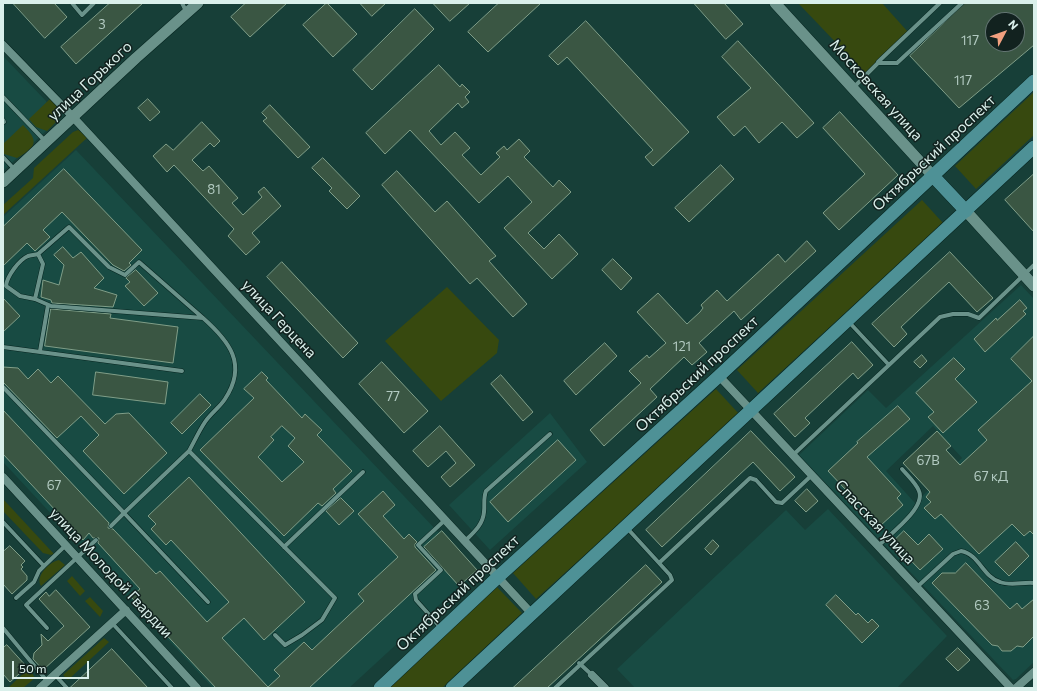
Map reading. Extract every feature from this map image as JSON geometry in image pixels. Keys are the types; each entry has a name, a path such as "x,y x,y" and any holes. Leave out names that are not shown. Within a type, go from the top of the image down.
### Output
{"main road":[{"name":"улица Горького","path":"3,182 136,58 185,8 198,3"},
{"name":"Московская улица","path":"775,3 1034,286"},
{"name":"Октябрьский проспект","path":"380,688 498,577 719,376 1034,81"},
{"path":"452,688 1034,148"}],"street":[{"name":"улица Герцена","path":"3,45 73,117 532,614"},
{"name":"Спасская улица","path":"719,376 1011,688"},
{"name":"улица Молодой Гвардии","path":"3,477 78,557 194,687"},
{"path":"40,688 126,610"},
{"path":"1016,688 1034,672"},
{"path":"592,675 605,688"}],"lane":[{"path":"72,3 82,15 94,3"},
{"path":"852,88 940,3"},
{"path":"878,63 897,63 962,3"},
{"path":"3,97 46,142"},
{"path":"3,157 16,170"},
{"path":"111,526 189,452 206,421 225,398 236,375 233,352 221,334 203,318 139,262 125,275 110,267 69,227 38,254 29,256 18,265 7,278 5,285 20,296 36,299 48,305 203,318"},
{"path":"36,299 43,264 38,254"},
{"path":"793,455 940,317 953,314 968,314 979,318 1034,265"},
{"path":"40,351 48,305"},
{"path":"848,321 889,365"},
{"path":"3,347 182,372"},
{"path":"3,387 208,602"},
{"path":"464,541 479,527 483,518 484,497 486,491 550,434"},
{"path":"189,452 335,598 322,620 302,635 285,644 275,635"},
{"path":"878,546 916,509 920,501 919,489 902,469"},
{"path":"284,548 363,472"},
{"path":"659,563 750,478 756,480 776,502 782,503 812,474"},
{"path":"442,629 416,600 415,594 441,570 418,545 446,520"},
{"path":"3,522 44,566"},
{"path":"555,688 579,663 672,580 659,563 626,527"},
{"path":"46,628 26,605 96,540"},
{"path":"16,598 34,582 38,572 67,545"},
{"path":"917,587 953,554 961,551 971,555 991,577 1000,582 1034,583"},
{"path":"112,623 172,688"},
{"path":"3,628 47,682"},
{"path":"579,663 592,675"},
{"path":"55,675 67,688"}],"shaded area":[{"path":"3,56 46,101 51,114 49,128 3,171"},
{"path":"76,150 439,533 442,531 477,570 349,688 213,688 3,462 3,217"},
{"path":"1021,285 1034,299 1034,662 1016,679 1013,680 799,455 868,390 886,408","holes":["933,426 962,458 915,503 886,471"]},
{"path":"550,413 587,462 490,550 449,505"},
{"path":"828,509 947,636 897,688 635,688 617,669 786,510 805,530"}],"green space":[{"path":"798,3 882,3 908,32 865,73"},
{"path":"1034,92 1034,135 976,189 955,166"},
{"path":"52,97 57,107 58,120 47,131 36,127 29,119"},
{"path":"23,125 32,135 34,143 32,147 17,158 4,154 3,144"},
{"path":"78,130 88,137 3,215 3,205 33,178 34,168 73,132"},
{"path":"922,200 943,223 758,393 737,370"},
{"path":"447,287 499,340 497,353 441,401 385,341"},
{"path":"716,389 740,415 536,599 513,573"},
{"path":"3,499 54,554 51,555 43,553 3,511"},
{"path":"59,560 65,565 41,586 41,574 47,566"},
{"path":"72,576 85,591 80,596 67,581"},
{"path":"497,587 522,613 442,688 389,688"},
{"path":"90,597 103,611 100,617 85,601"},
{"path":"104,638 109,642 68,680 63,675"},
{"path":"29,668 35,678 23,688 8,688"}],"building":[{"path":"13,3 54,3 67,17 45,38"},
{"path":"110,3 143,3 76,64 61,47"},
{"path":"246,3 287,3 250,37 231,17"},
{"path":"327,3 357,34 333,57 303,25"},
{"path":"360,3 386,3 372,16"},
{"path":"433,3 470,3 450,21"},
{"path":"499,3 541,3 488,52 468,32"},
{"path":"694,3 724,3 743,24 726,39"},
{"path":"965,3 1034,3 1034,45 959,108 910,56"},
{"path":"415,9 434,29 372,90 353,70"},
{"path":"586,21 689,132 653,166 645,157 653,150 567,57 558,65 549,56"},
{"path":"738,41 814,123 797,138 782,122 759,143 745,126 734,136 717,117 751,88 722,57"},
{"path":"439,65 460,87 462,84 470,92 465,97 469,102 462,108 458,103 429,131 441,145 455,132 470,148 462,155 481,175 500,157 496,153 504,146 507,150 519,139 530,151 524,157 553,187 559,180 571,192 528,233 544,249 559,234 578,254 552,279 504,228 532,202 508,176 479,203 410,130 385,154 366,133"},
{"path":"148,99 160,112 150,121 138,108"},
{"path":"270,105 310,147 298,158 263,121 267,118 262,113"},
{"path":"840,112 898,175 839,230 823,213 865,174 823,128"},
{"path":"202,122 220,141 214,147 210,143 192,160 203,171 209,166 238,198 232,203 243,215 262,197 258,192 264,187 281,206 252,233 260,242 246,255 228,236 234,229 174,165 167,172 153,156 166,144 173,150"},
{"path":"323,158 360,196 347,209 329,191 332,188 312,168"},
{"path":"721,165 734,179 689,222 675,208"},
{"path":"64,169 142,250 129,263 131,265 124,271 113,265 62,212 43,230 50,237 35,251 27,243 3,266 3,227"},
{"path":"397,171 435,212 447,201 496,256 489,261 527,304 513,317 477,278 470,284 382,185"},
{"path":"1034,174 1034,232 1005,200"},
{"path":"807,241 816,251 741,320 734,311 699,343 707,352 692,365 684,357 650,389 657,397 604,446 590,430 641,383 629,371 647,355 649,358 666,343 637,312 658,293 687,324 703,308 701,305 717,290 727,301 778,254 785,262"},
{"path":"63,247 73,258 81,252 104,278 94,288 117,295 113,307 52,303 51,300 41,297 43,280 59,285 64,265 54,255"},
{"path":"950,252 993,298 977,312 949,282 901,327 907,334 894,347 872,324"},
{"path":"613,259 632,278 621,290 602,270"},
{"path":"282,262 358,343 343,358 267,277"},
{"path":"136,270 158,293 144,306 125,286 130,282 126,278"},
{"path":"3,298 20,316 3,332"},
{"path":"1020,300 1027,308 1023,311 1026,314 985,352 974,339 996,318 997,320"},
{"path":"51,309 111,314 110,318 178,327 173,363 45,346"},
{"path":"1034,336 1034,535 1030,531 1024,536 1012,524 979,554 941,514 935,519 924,508 931,502 926,497 930,492 903,463 937,431 951,446 946,450 960,465 987,440 978,430 1032,381 1011,359"},
{"path":"852,342 873,365 858,379 853,373 805,418 810,423 795,437 774,414"},
{"path":"605,343 617,356 576,395 564,381"},
{"path":"922,355 927,361 920,368 914,362"},
{"path":"954,358 965,369 955,379 977,402 943,433 928,417 934,412 916,393"},
{"path":"382,362 428,411 404,433 359,384"},
{"path":"3,367 18,368 28,379 38,369 51,383 58,376 105,424 116,414 129,413 167,453 124,494 83,451 99,435 81,416 57,438 3,382"},
{"path":"96,372 168,382 165,404 93,395"},
{"path":"262,372 268,378 266,380 302,418 305,414 322,430 317,435 352,471 333,489 336,493 322,506 318,503 284,536 200,450 254,398 244,389","holes":["282,426 295,438 288,446 304,462 282,482 258,457 274,440 271,437"]},
{"path":"501,375 533,412 523,421 491,384"},
{"path":"200,394 211,405 182,434 171,423"},
{"path":"898,406 910,419 867,457 901,494 897,498 903,505 880,526 828,471 858,443 857,442"},
{"path":"3,410 109,523 108,528 113,529 156,574 160,571 207,622 229,602 171,540 166,545 151,529 156,524 148,516 189,477 305,602 264,640 244,618 222,638 268,687 280,676 274,670 304,642 312,650 364,601 358,594 398,557 358,514 383,491 395,505 383,516 404,539 409,534 417,542 415,547 436,570 309,688 216,688 131,597 140,589 98,543 99,538 93,538 89,533 83,540 3,454"},
{"path":"440,426 475,465 450,487 441,477 456,463 446,451 428,467 413,451"},
{"path":"751,431 795,477 780,491 753,462 662,547 646,530"},
{"path":"558,440 576,460 508,522 490,502"},
{"path":"807,489 818,501 806,512 795,501"},
{"path":"341,498 354,511 339,525 326,511"},
{"path":"442,531 477,570 459,586 424,547"},
{"path":"904,531 918,545 929,534 943,549 920,570 893,542"},
{"path":"713,540 719,546 711,555 705,549"},
{"path":"1016,542 1029,556 1009,576 995,562"},
{"path":"10,546 25,561 21,565 23,567 21,569 27,576 27,580 12,594 3,584 3,552"},
{"path":"966,563 1010,609 1017,603 1022,609 1034,599 1034,636 1023,647 1017,646 1011,651 1002,651 998,646 992,645 932,583 942,573 955,573"},
{"path":"646,565 662,582 547,688 513,688"},
{"path":"56,590 90,627 43,670 33,659 34,653 42,645 41,634 48,641 64,626 39,599 46,592 49,596"},
{"path":"836,595 856,615 858,613 868,623 872,619 879,626 862,643 826,605"},
{"path":"7,645 27,667 10,682 3,674 3,648"},
{"path":"958,648 970,660 958,671 946,659"},
{"path":"112,649 148,688 70,688"}]}
